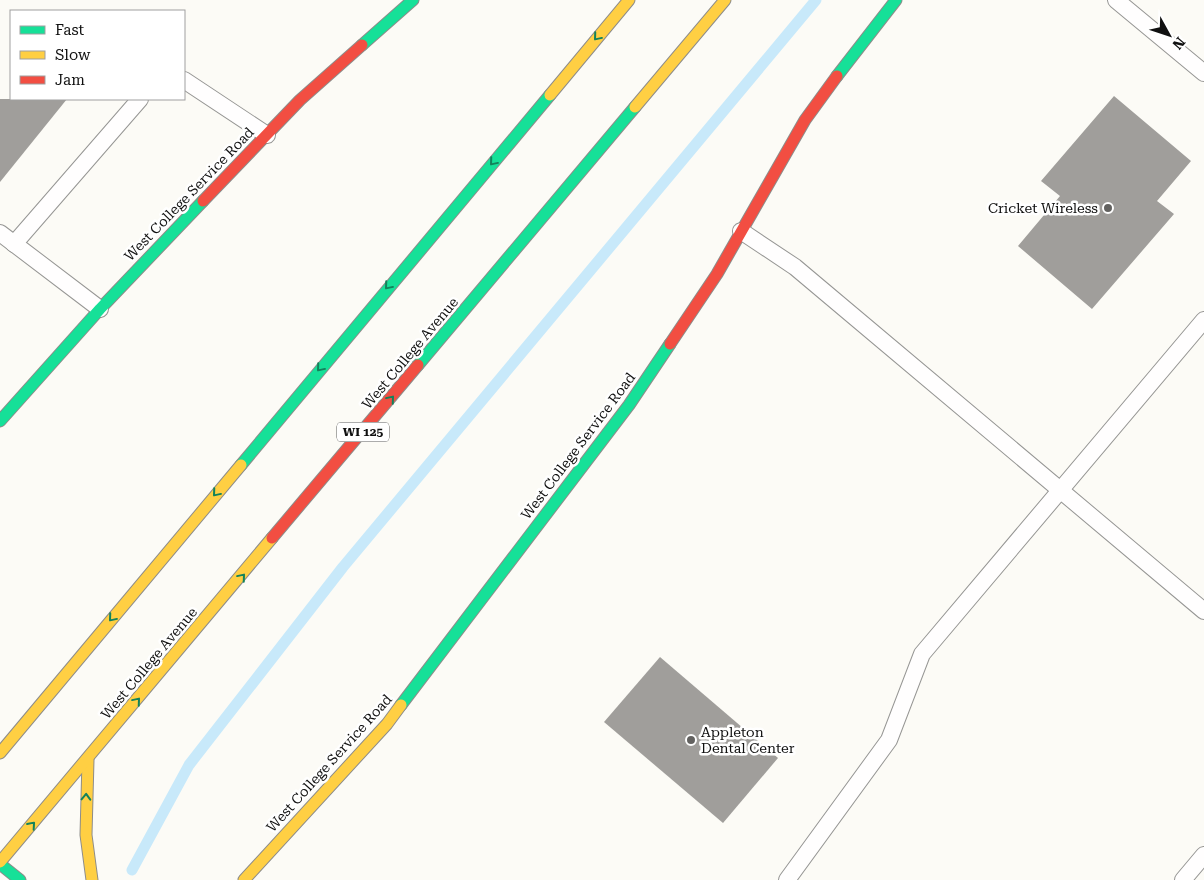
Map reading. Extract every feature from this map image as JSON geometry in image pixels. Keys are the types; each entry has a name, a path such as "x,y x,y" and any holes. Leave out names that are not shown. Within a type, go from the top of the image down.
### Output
{"main road":[{"name":"West College Service Road","path":"0,422 100,310 300,100 412,0"},
{"path":"0,753 629,0"},
{"name":"West College Avenue","path":"0,863 725,0"},
{"name":"West College Service Road","path":"244,880 387,724 629,405 717,274 805,120 865,37 896,0"},
{"path":"88,760 85,834 86,854 92,880"},
{"path":"0,863 20,880"}],"lane":[{"path":"1116,0 1204,73"},
{"path":"185,81 267,135"},
{"path":"14,244 139,100"},
{"path":"741,231 796,267 1204,611"},
{"path":"0,233 100,310"},
{"path":"787,880 889,740 922,654 1204,320"},
{"path":"1183,880 1204,855"}],"building":[{"name":"Cricket Wireless","path":"1114,96 1191,161 1157,201 1174,214 1092,309 1018,246 1060,196 1041,181"},
{"path":"0,99 66,100 0,182"},
{"name":"Appleton Dental Center","path":"660,657 778,758 723,823 604,722"}],"waterway":[{"path":"132,870 189,765 343,567 816,0"}],"traffic: fast":[{"path":"362,45 413,0"},
{"path":"837,76 896,0"},
{"path":"241,465 550,95"},
{"path":"418,365 635,107"},
{"path":"0,421 100,309 203,201"},
{"path":"401,705 629,405 670,344"},
{"path":"0,864 20,880"}],"traffic: slow":[{"path":"550,95 629,0"},
{"path":"635,107 725,0"},
{"path":"0,753 241,465"},
{"path":"0,862 272,538"},
{"path":"244,880 387,724 401,705"},
{"path":"88,760 86,835 92,880"}],"traffic: jam":[{"path":"203,201 300,100 362,45"},
{"path":"670,344 717,274 805,120 837,76"},
{"path":"272,538 418,365"}],"place":[{"name":"Cricket Wireless","path":"1108,208"},
{"name":"Appleton Dental Center","path":"691,740"}]}
